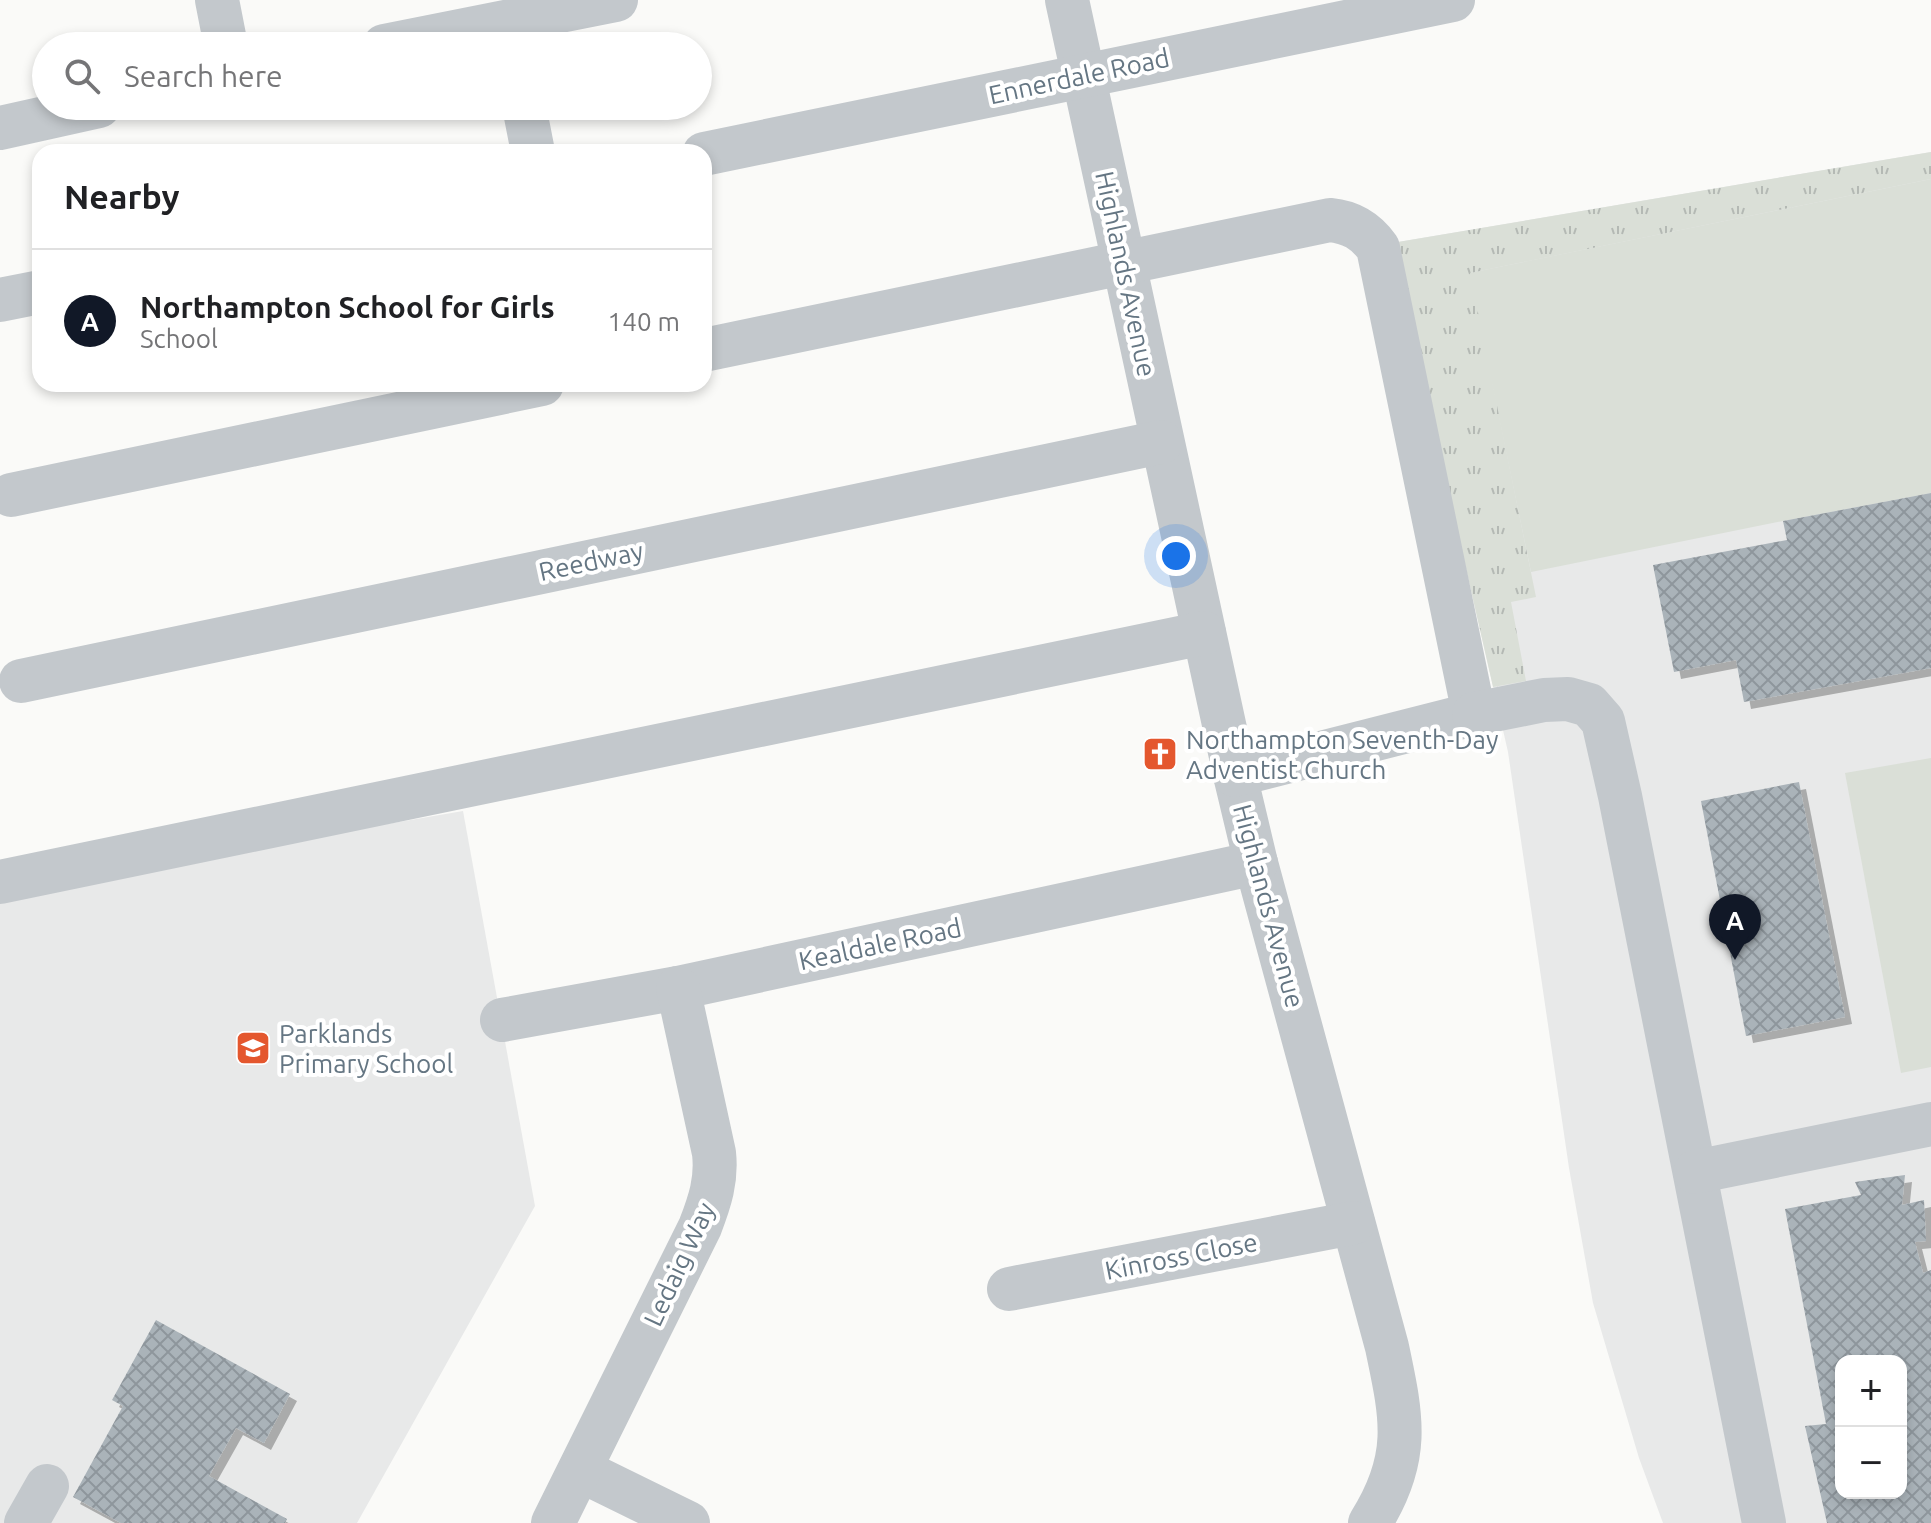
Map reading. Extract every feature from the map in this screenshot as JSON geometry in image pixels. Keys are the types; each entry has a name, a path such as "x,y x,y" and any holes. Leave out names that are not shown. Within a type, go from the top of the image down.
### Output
{"street":[{"path":"217,0 223,32"},
{"path":"459,32 616,0"},
{"name":"Highlands Avenue","path":"1067,0 1235,775 1387,1347 1400,1417 1400,1445 1396,1471 1370,1523"},
{"name":"Ennerdale Road","path":"712,152 1453,0"},
{"path":"0,128 36,120"},
{"path":"527,120 531,144"},
{"path":"712,348 1330,220 1358,228 1378,248 1474,714"},
{"path":"0,300 32,294"},
{"path":"11,495 504,392"},
{"name":"Reedway","path":"21,681 1161,442"},
{"path":"0,882 1204,633"},
{"path":"1235,775 1474,714 1544,700 1568,699 1589,705 1603,721 1764,1523"},
{"name":"Kealdale Road","path":"502,1020 678,988 1256,863"},
{"name":"Ledaig Way","path":"553,1523 700,1227 714,1187 714,1153 678,988"},
{"path":"1695,1172 1931,1124"},
{"name":"Kinross Close","path":"1009,1289 1353,1223"},
{"path":"580,1470 688,1523"}],"shaded area":[{"path":"1931,152 1931,1523 1663,1523 1639,1458 1593,1303 1569,1168 1508,752 1392,243"},
{"name":"Parklands Primary School","path":"463,811 535,1206 357,1523 0,1523 0,890"}],"green space":[{"path":"1931,152 1931,179 1470,273 1536,597 1511,602 1526,681 1493,687 1392,243"},
{"path":"1931,179 1931,493 1531,572 1469,273"},
{"path":"1931,758 1931,1067 1901,1073 1845,773"}],"building":[{"path":"1931,493 1931,668 1744,702 1736,660 1674,672 1653,565 1787,540 1783,521"},
{"path":"1799,782 1845,1017 1746,1036 1701,801"},
{"path":"1905,1175 1902,1205 1924,1200 1926,1241 1915,1242 1923,1273 1931,1270 1931,1523 1827,1523 1805,1426 1826,1424 1785,1209 1861,1195 1855,1182"},
{"path":"156,1320 290,1394 264,1443 236,1428 209,1476 287,1519 285,1523 121,1523 73,1497 123,1406 112,1400"}],"place":[{"name":"Northampton Seventh-Day Adventist Church","path":"1160,754"},
{"name":"Northampton School for Girls","path":"1735,960"},
{"name":"Parklands Primary School","path":"253,1048"}]}
